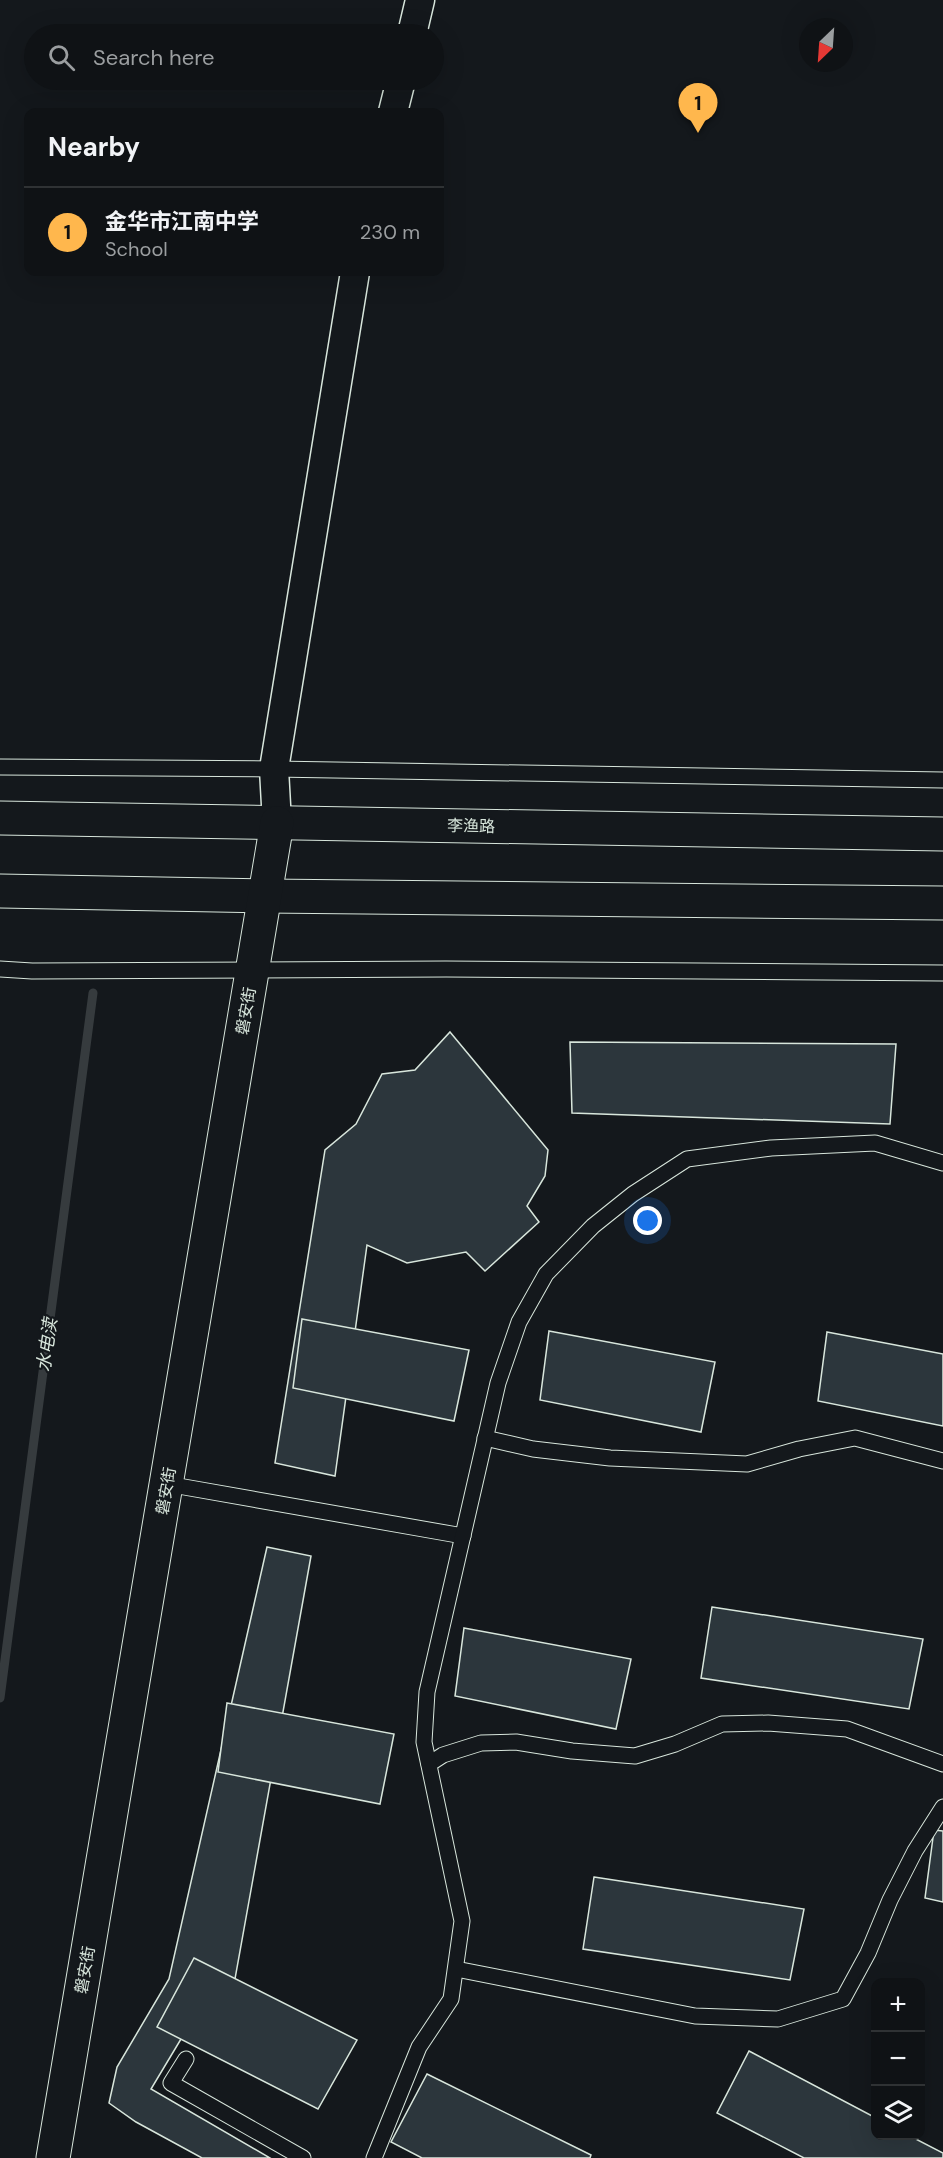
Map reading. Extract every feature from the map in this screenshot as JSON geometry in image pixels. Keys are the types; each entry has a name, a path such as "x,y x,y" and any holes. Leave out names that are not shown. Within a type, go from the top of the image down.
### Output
{"main road":[{"name":"李渔路","path":"0,818 943,834"},
{"name":"磐安街","path":"53,2158 277,823"},
{"path":"0,891 943,903"}],"street":[{"path":"414,24 420,0"},
{"path":"394,108 398,90"},
{"path":"277,823 274,769 355,276"}],"lane":[{"path":"0,767 943,780"},
{"path":"0,969 32,971 458,969 943,973"},
{"path":"374,2158 419,2046 452,1999 462,1921 424,1742 427,1692 498,1383 519,1322 546,1274 593,1227 633,1194 687,1159 771,1148 875,1143 943,1163"},
{"path":"485,1438 533,1449 610,1458 747,1464 799,1449 855,1438 943,1461"},
{"path":"167,1484 463,1536"},
{"path":"429,1764 452,1752 481,1743 516,1742 572,1751 635,1756 675,1744 722,1724 768,1722 847,1729 943,1764"},
{"path":"456,1969 695,2016 778,2019 843,1999 915,1851 943,1807"},
{"path":"186,2059 171,2083 303,2158"}],"building":[{"path":"450,1032 548,1150 545,1176 527,1206 539,1222 485,1271 466,1252 407,1263 367,1245 335,1476 275,1463 325,1150 356,1124 382,1074 415,1070"},
{"path":"570,1042 896,1044 890,1124 572,1113"},
{"path":"302,1319 469,1350 454,1421 293,1388"},
{"path":"549,1331 715,1362 701,1432 540,1400"},
{"path":"827,1332 943,1354 943,1426 818,1401"},
{"path":"267,1547 311,1556 235,1979 181,2039 151,2089 270,2158 202,2158 136,2122 109,2103 117,2067 169,1979"},
{"path":"712,1607 923,1639 909,1709 701,1678"},
{"path":"464,1628 631,1659 616,1729 455,1696"},
{"path":"227,1703 394,1734 380,1804 218,1772"},
{"path":"934,1830 943,1831 943,1902 925,1898"},
{"path":"594,1877 804,1909 790,1980 583,1949"},
{"path":"194,1958 357,2040 318,2109 157,2027"},
{"path":"749,2051 871,2115 871,2140 918,2140 943,2153 943,2158 804,2158 717,2113"},
{"path":"427,2074 591,2155 590,2158 422,2158 391,2142"}],"waterway":[{"name":"水电渎","path":"0,1698 93,993"}],"place":[{"name":"金华市江南中学","path":"698,133"}]}
